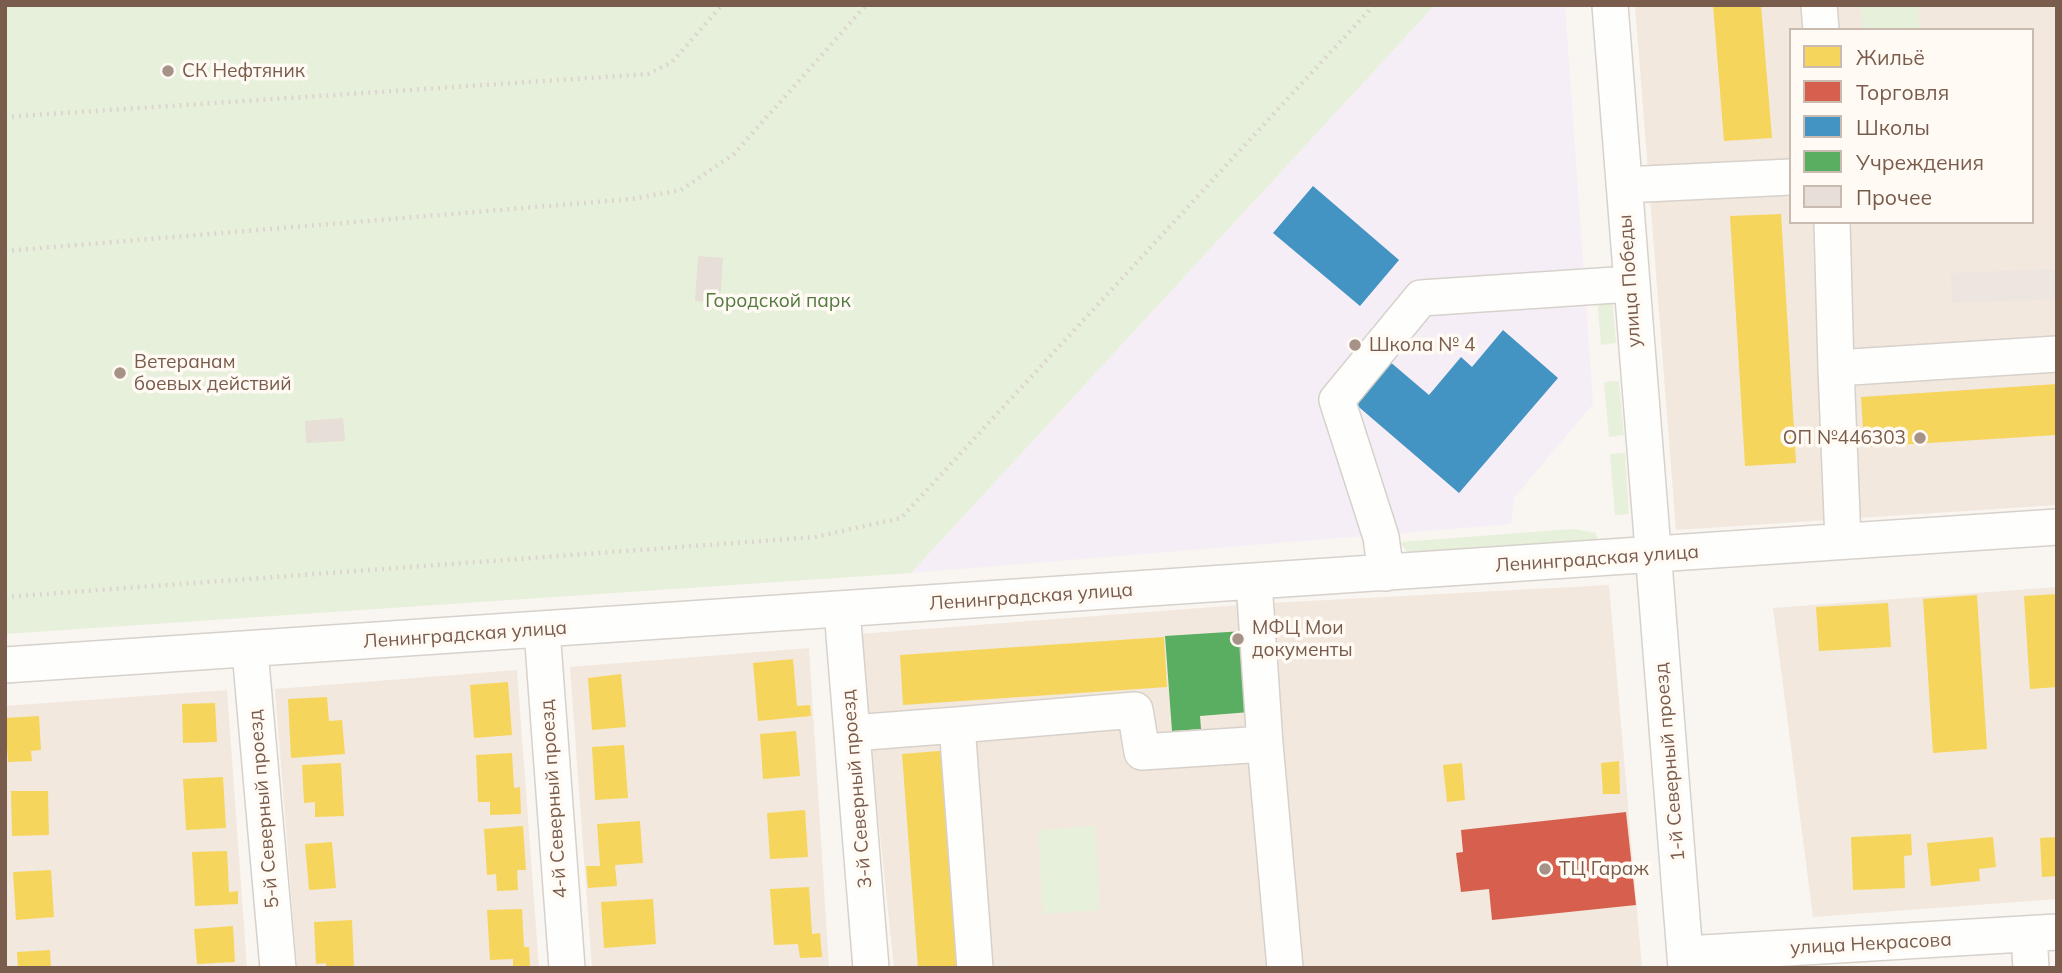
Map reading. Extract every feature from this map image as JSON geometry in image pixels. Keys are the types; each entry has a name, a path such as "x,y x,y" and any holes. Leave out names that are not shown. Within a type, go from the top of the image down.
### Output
{"street":[{"name":"улица Победы","path":"1610,5 1630,284 1654,556"},
{"path":"1819,5 1821,28"},
{"path":"1624,185 1789,177"},
{"path":"1832,224 1843,541"},
{"path":"1386,573 1381,537 1337,400 1421,298 1630,284"},
{"path":"1836,368 2057,354"},
{"name":"Ленинградская улица","path":"5,665 2057,527"},
{"name":"1-й Северный проезд","path":"1654,556 1686,961"},
{"path":"1254,582 1285,968"},
{"name":"3-й Северный проезд","path":"842,610 871,968"},
{"name":"4-й Северный проезд","path":"542,630 566,968"},
{"name":"5-й Северный проезд","path":"250,650 278,968"},
{"path":"852,733 1135,710 1142,752 1265,744"},
{"path":"957,725 975,968"},
{"name":"улица Некрасова","path":"1686,961 1919,955 2039,945"}],"path":[{"path":"5,117 648,74 672,62 722,5"},
{"path":"5,251 632,199 681,190 734,154 866,5"},
{"path":"5,597 816,537 901,518 1374,5"}],"shaded area":[{"name":"Школа № 4","path":"1435,5 1565,5 1593,404 1514,498 1511,524 911,573"},
{"path":"1635,5 2057,5 2057,505 1676,530"},
{"path":"2057,269 2057,299 1952,303 1951,273"},
{"path":"1609,585 1642,968 894,968 859,634 1253,604"},
{"path":"2057,587 2057,899 1813,917 1773,608"},
{"path":"809,648 829,968 592,968 570,667"},
{"path":"517,670 539,968 297,968 275,689"},
{"path":"227,690 247,968 5,968 5,706"}],"green space":[{"name":"Городской парк","path":"5,5 1435,5 911,573 5,634"},
{"path":"1860,5 1918,5 1919,28 1862,28"},
{"path":"1612,296 1616,343 1601,345 1597,297"},
{"path":"1619,381 1624,435 1609,437 1604,382"},
{"path":"1625,453 1629,514 1615,515 1610,454"},
{"path":"1573,529 1596,533 1598,543 1410,556 1400,542"},
{"path":"1095,826 1100,910 1043,914 1038,830"}],"building: Жильё":[{"path":"1713,5 1761,5 1772,138 1724,141"},
{"path":"1781,214 1796,463 1745,466 1730,216"},
{"path":"2057,384 2057,435 1864,447 1861,397"},
{"path":"2057,594 2057,687 2030,689 2024,596"},
{"path":"1977,595 1987,749 1933,753 1923,599"},
{"path":"1888,603 1891,647 1819,651 1816,607"},
{"path":"1164,637 1167,687 903,705 900,655"},
{"path":"793,659 797,706 810,705 811,716 758,721 753,663"},
{"path":"621,674 626,727 592,730 588,678"},
{"path":"508,682 512,735 474,738 470,685"},
{"path":"327,697 329,721 342,720 345,754 291,758 288,699"},
{"path":"215,703 217,742 183,743 182,704"},
{"path":"39,716 41,750 31,751 32,761 8,762 5,718"},
{"path":"796,731 800,776 763,779 760,734"},
{"path":"624,745 628,798 595,800 592,747"},
{"path":"950,750 966,968 918,968 902,754"},
{"path":"512,753 514,788 520,787 521,814 490,815 490,802 478,802 476,755"},
{"path":"1619,761 1620,794 1603,794 1601,763"},
{"path":"341,763 344,816 315,817 315,802 304,803 302,765"},
{"path":"1462,763 1465,800 1447,802 1443,765"},
{"path":"223,777 226,828 186,830 183,779"},
{"path":"11,791 48,791 49,835 12,836"},
{"path":"805,810 808,857 770,859 767,813"},
{"path":"640,821 643,863 615,865 617,886 588,888 586,866 600,866 597,824"},
{"path":"523,826 526,870 517,870 518,890 497,891 496,874 487,875 484,829"},
{"path":"1911,834 1912,855 1904,856 1905,888 1853,890 1851,837"},
{"path":"1993,837 1996,867 1979,869 1980,881 1931,886 1927,843"},
{"path":"2057,837 2057,876 2042,877 2040,838"},
{"path":"332,842 336,888 309,890 305,844"},
{"path":"227,851 229,892 238,891 238,904 195,906 192,852"},
{"path":"51,870 54,917 16,920 13,872"},
{"path":"809,887 812,934 820,933 822,957 800,958 798,944 774,945 770,889"},
{"path":"653,899 656,944 604,948 601,902"},
{"path":"522,909 524,947 529,947 530,966 513,967 513,959 490,960 487,910"},
{"path":"352,920 354,968 326,968 326,963 316,964 314,922"},
{"path":"233,926 235,962 197,964 194,929"},
{"path":"50,950 51,968 18,968 17,952"}],"building: Торговля":[{"name":"ТЦ Гараж","path":"1626,812 1636,905 1492,920 1489,889 1461,892 1456,853 1463,852 1461,830"}],"building: Школы":[{"path":"1313,186 1399,260 1360,306 1273,233"},
{"path":"1503,330 1558,378 1459,493 1353,402 1389,361 1429,395 1461,357 1472,367"}],"building: Учреждения":[{"path":"1244,631 1250,712 1200,716 1201,729 1172,731 1165,636"}],"building: Прочее":[{"path":"698,256 723,258 720,303 695,301"},
{"path":"343,418 345,441 306,443 305,421"}],"place":[{"name":"СК Нефтяник","path":"168,71"},
{"name":"Школа № 4","path":"1355,345"},
{"name":"Ветеранам боевых действий","path":"120,373"},
{"name":"ОП №446303","path":"1920,438"},
{"name":"МФЦ Мои документы","path":"1238,639"},
{"name":"ТЦ Гараж","path":"1545,869"}]}
